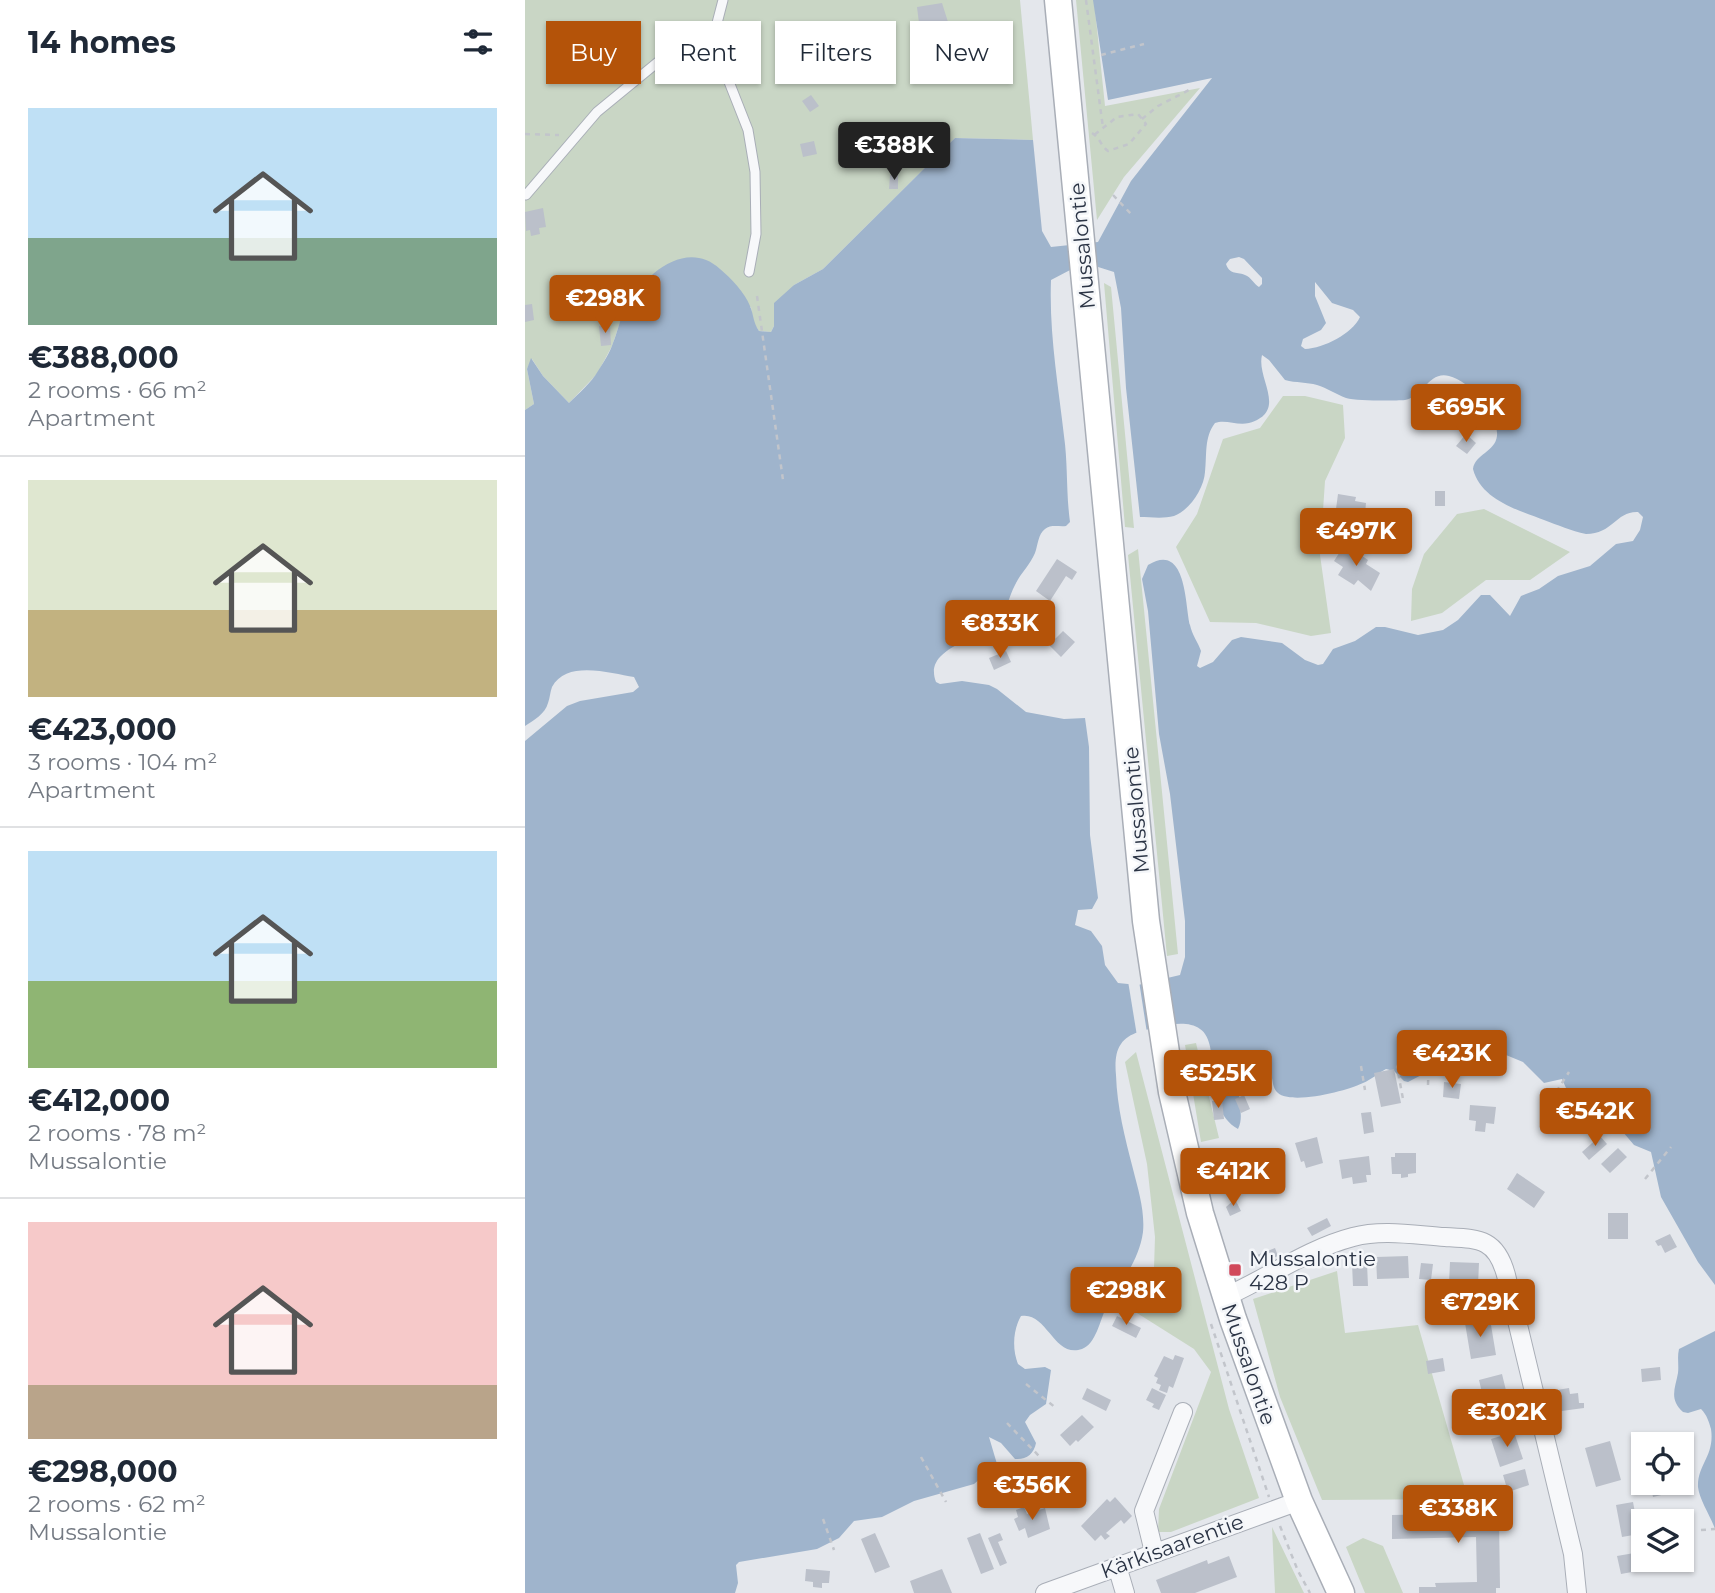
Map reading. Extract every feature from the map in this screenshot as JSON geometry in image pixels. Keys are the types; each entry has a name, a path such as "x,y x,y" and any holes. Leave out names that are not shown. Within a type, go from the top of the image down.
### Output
{"main road":[{"name":"Mussalontie","path":"1058,0 1083,134 1080,229 1115,641 1151,965 1165,1048 1183,1143 1225,1297 1299,1501 1341,1593"}],"street":[{"path":"1225,1297 1316,1250 1355,1236 1390,1233 1475,1239 1491,1245 1501,1257 1506,1275 1573,1554 1577,1593"},
{"path":"1153,1552 1145,1511 1183,1412"},
{"name":"Kärkisaarentie","path":"1045,1593 1299,1501"},
{"path":"1117,1566 1125,1593"}],"lane":[{"path":"718,21 723,0"},
{"path":"526,195 597,112 655,64"},
{"path":"730,84 748,130 755,172 756,234 749,272"}],"path":[{"path":"1086,0 1103,128"},
{"path":"1101,55 1144,44"},
{"path":"1142,119 1158,106 1189,90"},
{"path":"1138,114 1146,124 1129,144 1108,151 1083,134 1103,128 1117,117 1138,114"},
{"path":"525,134 577,136"},
{"path":"1113,195 1132,215"},
{"path":"757,296 783,480"},
{"path":"1428,1085 1429,1054"},
{"path":"1402,1055 1397,1067 1403,1099"},
{"path":"1361,1066 1365,1090"},
{"path":"1551,1100 1570,1072"},
{"path":"1645,1179 1671,1147"},
{"path":"1025,1384 1056,1408"},
{"path":"1007,1423 1041,1457"},
{"path":"921,1457 946,1502"},
{"path":"823,1519 834,1550"},
{"path":"1701,1530 1715,1529"}],"green space":[{"path":"525,0 1020,0 1033,140 955,138 823,269 794,285 771,332 759,331 753,322 751,307 644,282 625,308 612,346 597,374 569,403 543,376 532,359 527,369 534,404 525,410"},
{"path":"1076,0 1094,0 1105,106 1200,88 1124,177 1097,220"},
{"path":"1104,283 1111,287 1134,528 1125,527"},
{"path":"1283,396 1305,396 1343,405 1345,438 1325,481 1320,555 1331,633 1311,636 1256,623 1210,622 1176,547 1197,514 1223,439 1260,428"},
{"path":"1484,509 1570,552 1530,580 1486,580 1442,613 1411,621 1412,589 1424,554 1457,514"},
{"path":"1138,549 1178,954 1167,956 1128,555"},
{"path":"1196,1043 1219,1138 1201,1142 1185,1045"},
{"path":"1136,1052 1229,1409 1259,1498 1171,1532 1158,1532 1159,1509 1211,1372 1194,1349 1129,1308 1154,1268 1155,1237 1147,1164 1125,1062"},
{"path":"1337,1271 1345,1333 1418,1325 1468,1499 1322,1500 1280,1397 1253,1299"},
{"path":"1272,1527 1304,1593 1275,1593"},
{"path":"1363,1538 1383,1546 1403,1593 1365,1593 1346,1547"}],"water":[{"path":"1093,0 1715,0 1715,1285 1698,1262 1661,1197 1651,1152 1634,1145 1617,1125 1578,1108 1562,1079 1544,1083 1523,1062 1506,1055 1460,1068 1431,1070 1408,1082 1394,1071 1386,1069 1366,1082 1345,1090 1295,1098 1278,1093 1271,1073 1262,1072 1246,1079 1241,1085 1238,1129 1226,1119 1219,1106 1210,1048 1207,1037 1200,1029 1180,1024 1143,1031 1124,1040 1116,1063 1124,1134 1142,1208 1141,1243 1087,1346 1072,1350 1064,1347 1038,1320 1021,1316 1014,1340 1018,1364 1025,1369 1045,1367 1051,1370 1046,1404 1025,1422 1036,1443 1029,1456 1015,1459 1001,1443 989,1437 997,1464 974,1484 914,1501 882,1517 854,1521 839,1538 817,1549 739,1562 736,1565 738,1583 735,1593 525,1593 525,741 567,706 580,701 633,692 639,687 634,677 590,670 568,673 559,678 552,687 544,710 525,726 525,410 534,404 527,369 531,358 543,376 569,403 592,380 602,364 612,346 626,307 643,283 667,264 693,257 707,260 729,277 748,301 759,331 771,332 774,326 774,303 794,285 823,269 955,138 1033,140 1042,231 1051,247 1098,242 1131,181 1212,78 1108,100","holes":["1239,257 1262,278 1259,287 1247,276 1231,271 1226,264 1230,259","1095,266 1114,272 1121,308 1126,388 1140,517 1174,516 1191,504 1204,478 1208,440 1215,423 1249,423 1261,418 1267,411 1269,403 1261,364 1262,355 1285,380 1317,385 1351,399 1405,400 1417,394 1436,377 1442,375 1457,379 1482,400 1496,427 1497,436 1493,446 1477,460 1473,469 1477,480 1492,496 1523,512 1586,534 1602,530 1624,515 1638,512 1643,517 1640,530 1633,541 1616,544 1590,566 1558,576 1539,589 1521,596 1510,616 1490,595 1481,595 1458,620 1443,630 1418,635 1376,627 1355,641 1333,649 1323,664 1318,665 1305,660 1282,643 1241,637 1232,640 1213,662 1200,668 1197,666 1201,651 1191,629 1185,591 1177,568 1170,562 1161,560 1148,565 1142,579 1148,611 1159,734 1170,794 1185,921 1185,957 1180,975 1138,985 1118,983 1105,965 1102,946 1091,931 1075,925 1078,910 1092,909 1098,898 1090,835 1089,747 1085,718 1064,719 1026,712 989,685 962,681 940,684 936,682 934,670 938,660 946,652 999,620 1017,581 1033,557 1043,531 1047,527 1066,526 1070,522 1051,319 1051,280 1072,269","1315,282 1332,303 1353,310 1360,317 1351,329 1337,339 1305,349 1301,346 1303,339 1321,330 1326,323 1315,296"]},
{"path":"1715,1331 1715,1529 1698,1487 1700,1472 1711,1446 1710,1426 1701,1409 1683,1412 1676,1403 1674,1394 1679,1349"}],"pier":[{"path":"1128,981 1139,981 1147,1033 1137,1036"}],"building":[{"path":"942,3 948,21 919,21 917,7"},
{"path":"811,95 819,106 810,112 802,101"},
{"path":"910,132 914,138 898,151 893,146"},
{"path":"814,141 817,154 803,157 800,144"},
{"path":"890,175 898,175 898,189 889,189"},
{"path":"543,208 546,227 539,228 540,234 531,236 530,230 526,231 525,212"},
{"path":"532,304 534,320 525,322 525,305"},
{"path":"610,325 611,345 601,346 599,326"},
{"path":"1466,434 1476,443 1467,454 1456,446"},
{"path":"1435,491 1445,491 1445,506 1435,506"},
{"path":"1338,494 1356,497 1355,501 1366,503 1365,513 1336,509"},
{"path":"1345,544 1368,560 1366,564 1380,573 1371,591 1358,580 1354,585 1338,575 1343,567 1334,561"},
{"path":"1057,559 1077,572 1072,580 1066,576 1050,601 1036,591"},
{"path":"1030,611 1039,617 1031,629 1023,624"},
{"path":"1063,631 1075,642 1061,657 1049,645"},
{"path":"1006,651 1011,662 994,670 989,658"},
{"path":"1394,1069 1401,1103 1381,1107 1374,1073"},
{"path":"1444,1082 1461,1084 1459,1099 1443,1097"},
{"path":"1244,1095 1250,1109 1241,1113 1235,1099"},
{"path":"1222,1100 1224,1119 1214,1120 1212,1101"},
{"path":"1470,1105 1496,1107 1494,1124 1486,1123 1485,1132 1475,1131 1476,1121 1469,1120"},
{"path":"1371,1112 1374,1132 1364,1134 1361,1113"},
{"path":"1600,1136 1607,1144 1589,1160 1582,1152"},
{"path":"1317,1137 1323,1163 1306,1168 1304,1161 1301,1162 1295,1143"},
{"path":"1618,1148 1627,1157 1610,1173 1601,1164"},
{"path":"1240,1153 1249,1170 1232,1178 1224,1161"},
{"path":"1395,1153 1416,1153 1416,1173 1401,1178 1401,1174 1392,1174 1391,1157 1395,1157"},
{"path":"1369,1156 1371,1175 1366,1175 1367,1182 1353,1184 1352,1177 1342,1179 1339,1160"},
{"path":"1517,1173 1545,1192 1534,1208 1507,1189"},
{"path":"1235,1199 1241,1211 1230,1216 1226,1207"},
{"path":"1608,1213 1628,1213 1628,1239 1608,1239"},
{"path":"1327,1218 1331,1226 1312,1236 1307,1228"},
{"path":"1670,1234 1677,1247 1665,1253 1655,1241"},
{"path":"1275,1248 1278,1256 1259,1263 1257,1255"},
{"path":"1408,1256 1409,1278 1377,1279 1376,1257"},
{"path":"1450,1262 1479,1263 1478,1285 1449,1284"},
{"path":"1352,1263 1367,1263 1368,1286 1353,1286"},
{"path":"1421,1263 1433,1264 1431,1280 1419,1279"},
{"path":"1117,1316 1141,1328 1136,1338 1112,1326"},
{"path":"1490,1319 1496,1355 1471,1359 1465,1323"},
{"path":"1175,1355 1184,1358 1173,1388 1169,1386 1167,1393 1159,1390 1161,1385 1156,1383 1158,1378 1154,1376 1164,1356 1173,1360"},
{"path":"1443,1358 1445,1371 1428,1374 1426,1361"},
{"path":"1660,1367 1661,1380 1642,1382 1641,1369"},
{"path":"1502,1374 1510,1407 1487,1413 1479,1380"},
{"path":"1087,1388 1111,1400 1106,1411 1082,1399"},
{"path":"1152,1388 1166,1395 1159,1410 1146,1400"},
{"path":"1569,1388 1570,1394 1578,1393 1579,1403 1584,1403 1584,1408 1554,1412 1551,1391"},
{"path":"1474,1408 1477,1425 1455,1429 1453,1411"},
{"path":"1082,1415 1094,1427 1070,1446 1060,1435"},
{"path":"1514,1432 1523,1459 1500,1467 1491,1439"},
{"path":"1610,1441 1621,1480 1596,1487 1585,1448"},
{"path":"1525,1469 1529,1485 1508,1492 1503,1475"},
{"path":"1115,1497 1132,1516 1124,1524 1121,1520 1106,1533 1110,1536 1105,1540 1101,1535 1095,1541 1081,1526 1107,1499 1110,1502"},
{"path":"1633,1502 1631,1535 1622,1537 1616,1505"},
{"path":"1024,1507 1027,1514 1045,1508 1050,1529 1028,1538 1025,1528 1019,1531 1014,1519 1018,1517 1016,1510"},
{"path":"1494,1513 1494,1519 1499,1519 1500,1588 1496,1588 1496,1593 1419,1593 1419,1587 1436,1587 1435,1583 1477,1582 1476,1537 1392,1539 1392,1515"},
{"path":"875,1533 890,1567 875,1573 861,1539"},
{"path":"980,1533 994,1569 981,1574 967,1538"},
{"path":"1000,1533 1003,1540 998,1542 1007,1563 1000,1566 988,1538"},
{"path":"1631,1554 1632,1572 1621,1574 1617,1556"},
{"path":"1229,1556 1237,1577 1195,1593 1161,1593 1156,1580 1207,1560 1208,1564"},
{"path":"806,1569 830,1571 829,1583 822,1583 822,1588 813,1587 813,1582 805,1581"},
{"path":"942,1569 952,1593 914,1593 910,1581"}],"place":[{"name":"Mussalontie 428 P","path":"1235,1270"}]}
